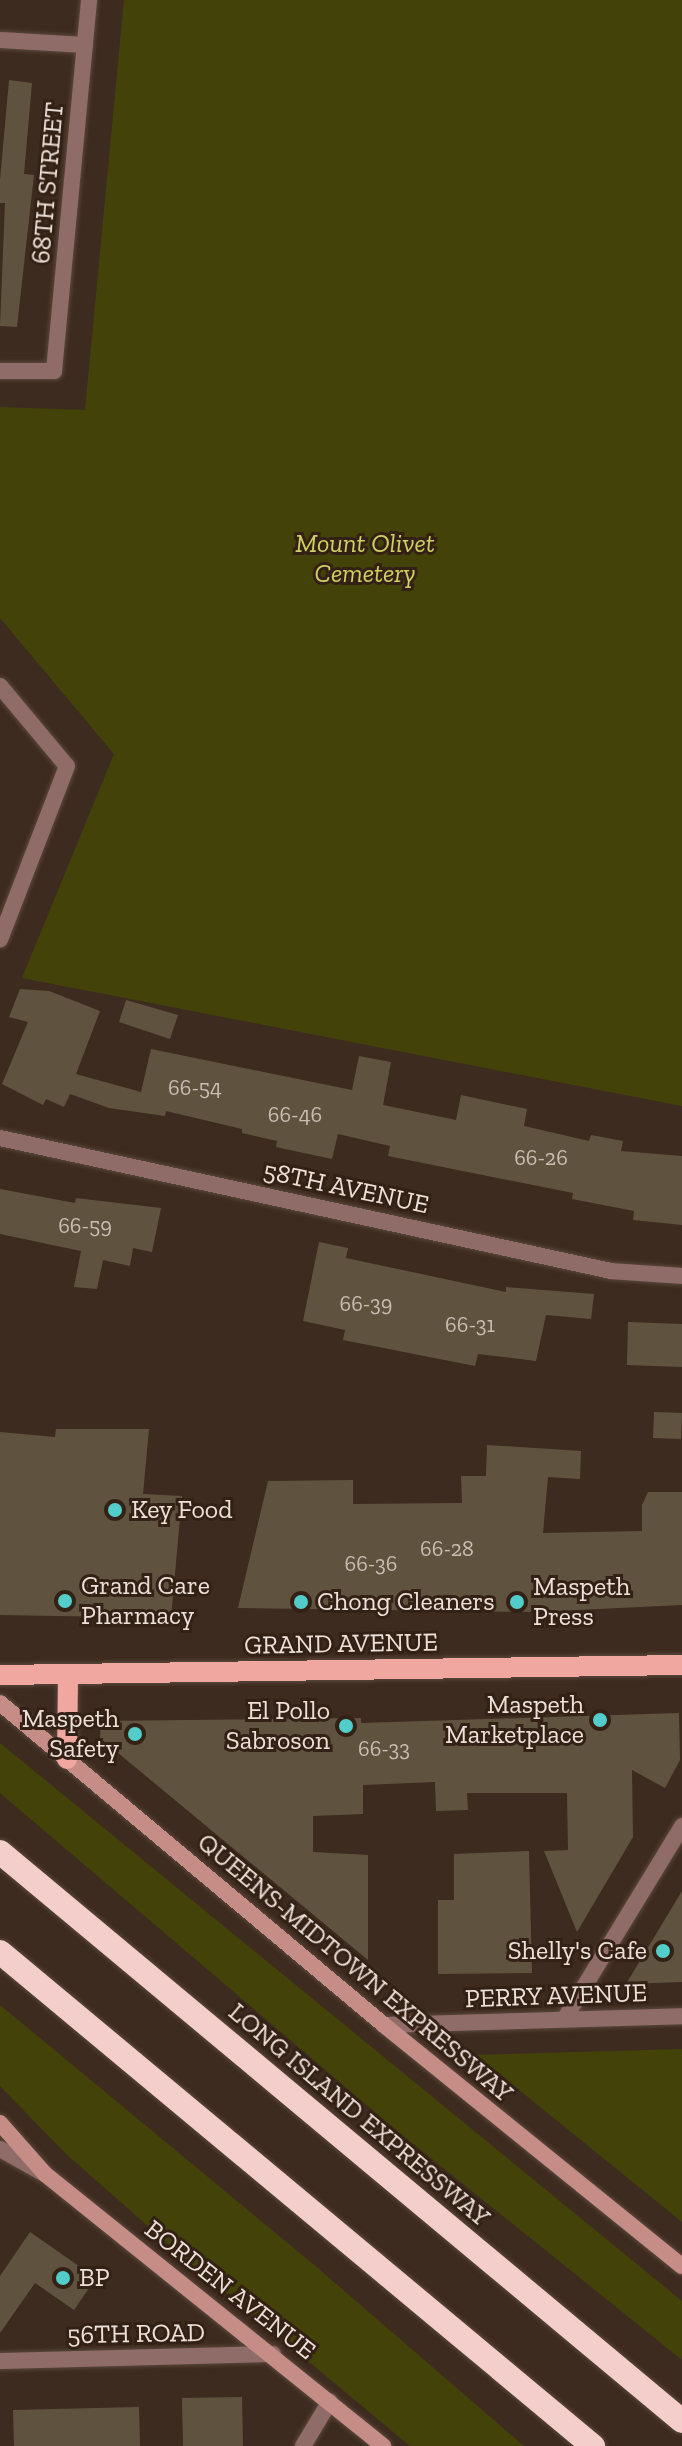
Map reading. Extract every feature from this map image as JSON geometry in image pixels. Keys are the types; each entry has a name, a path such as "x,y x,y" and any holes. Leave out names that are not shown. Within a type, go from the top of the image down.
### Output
{"highway":[{"name":"LONG ISLAND EXPRESSWAY","path":"0,1852 682,2421"},
{"path":"0,1952 593,2446"}],"main road":[{"name":"GRAND AVENUE","path":"0,1675 682,1665"},
{"path":"67,1759 68,1675"},
{"name":"QUEENS-MIDTOWN EXPRESSWAY","path":"0,1703 384,2025 682,2266"},
{"name":"BORDEN AVENUE","path":"0,2123 45,2174 273,2354 383,2446"}],"street":[{"name":"68TH STREET","path":"0,371 54,371 89,0"},
{"path":"0,40 85,45"},
{"path":"0,686 7,703 67,766 0,940"},
{"name":"58TH AVENUE","path":"0,1138 611,1271 682,1276"},
{"path":"565,2018 682,1826"},
{"name":"PERRY AVENUE","path":"384,2025 682,2016"},
{"name":"BORDEN AVENUE","path":"0,2149 45,2174"},
{"name":"56TH ROAD","path":"0,2361 273,2354"},
{"path":"303,2446 330,2401"}],"green space":[{"name":"Mount Olivet Cemetery","path":"124,0 682,0 682,1106 22,978 114,754 0,618 0,407 85,410"},
{"path":"0,1743 682,2301 682,2360 396,2130 0,1793"},
{"path":"0,2005 313,2264 524,2446 410,2446 183,2257 65,2153 0,2086"},
{"path":"682,2049 682,2222 476,2055"}],"building":[{"path":"9,80 32,83 24,174 34,175 17,327 0,326 5,203 0,203 0,180"},
{"path":"20,989 49,991 100,1011 76,1074 141,1092 151,1049 352,1090 359,1056 391,1062 383,1105 456,1120 461,1095 527,1109 524,1126 589,1141 591,1135 623,1141 621,1151 682,1156 682,1225 633,1220 634,1211 572,1199 573,1193 388,1156 390,1146 338,1134 332,1159 276,1147 277,1141 242,1133 242,1129 166,1111 165,1116 109,1108 70,1094 64,1107 46,1099 43,1105 2,1084 28,1022 9,1017"},
{"path":"126,1000 178,1015 170,1039 119,1022"},
{"path":"0,1189 75,1203 76,1198 161,1208 152,1252 133,1248 130,1266 103,1260 97,1289 74,1287 81,1251 0,1234"},
{"path":"319,1242 348,1248 346,1258 506,1292 506,1287 594,1294 591,1319 546,1315 536,1361 478,1354 475,1366 343,1340 345,1330 303,1321"},
{"path":"628,1322 682,1324 682,1367 627,1365"},
{"path":"654,1412 682,1413 681,1439 653,1438"},
{"name":"Key Food","path":"56,1429 149,1429 143,1494 182,1496 171,1618 0,1615 0,1432 55,1437"},
{"path":"487,1445 581,1451 580,1479 548,1477 543,1533 642,1531 642,1505 648,1492 682,1492 682,1605 535,1612 238,1608 268,1481 353,1480 353,1504 462,1503 461,1476 486,1476"},
{"path":"679,1713 680,1760 665,1788 632,1770 633,1837 577,1932 544,1851 568,1850 567,1793 467,1793 468,1810 436,1811 435,1782 363,1785 363,1814 313,1816 313,1852 368,1855 368,1960 100,1738 101,1721 361,1718 361,1723"},
{"path":"529,1851 532,1973 438,1974 438,1900 454,1900 454,1854"},
{"path":"682,1891 682,1982 626,1984"},
{"path":"30,2232 96,2278 74,2310 35,2283 0,2333 0,2276"},
{"path":"242,2397 243,2446 183,2446 182,2398"},
{"path":"139,2407 140,2446 14,2446 13,2410"}],"place":[{"name":"Key Food","path":"115,1510"},
{"name":"Grand Care Pharmacy","path":"65,1601"},
{"name":"Chong Cleaners","path":"301,1602"},
{"name":"Maspeth Press","path":"517,1602"},
{"name":"Maspeth Marketplace","path":"600,1720"},
{"name":"El Pollo Sabroson","path":"346,1726"},
{"name":"Maspeth Safety","path":"135,1734"},
{"name":"Shelly's Cafe","path":"663,1951"},
{"name":"BP","path":"63,2278"}]}
